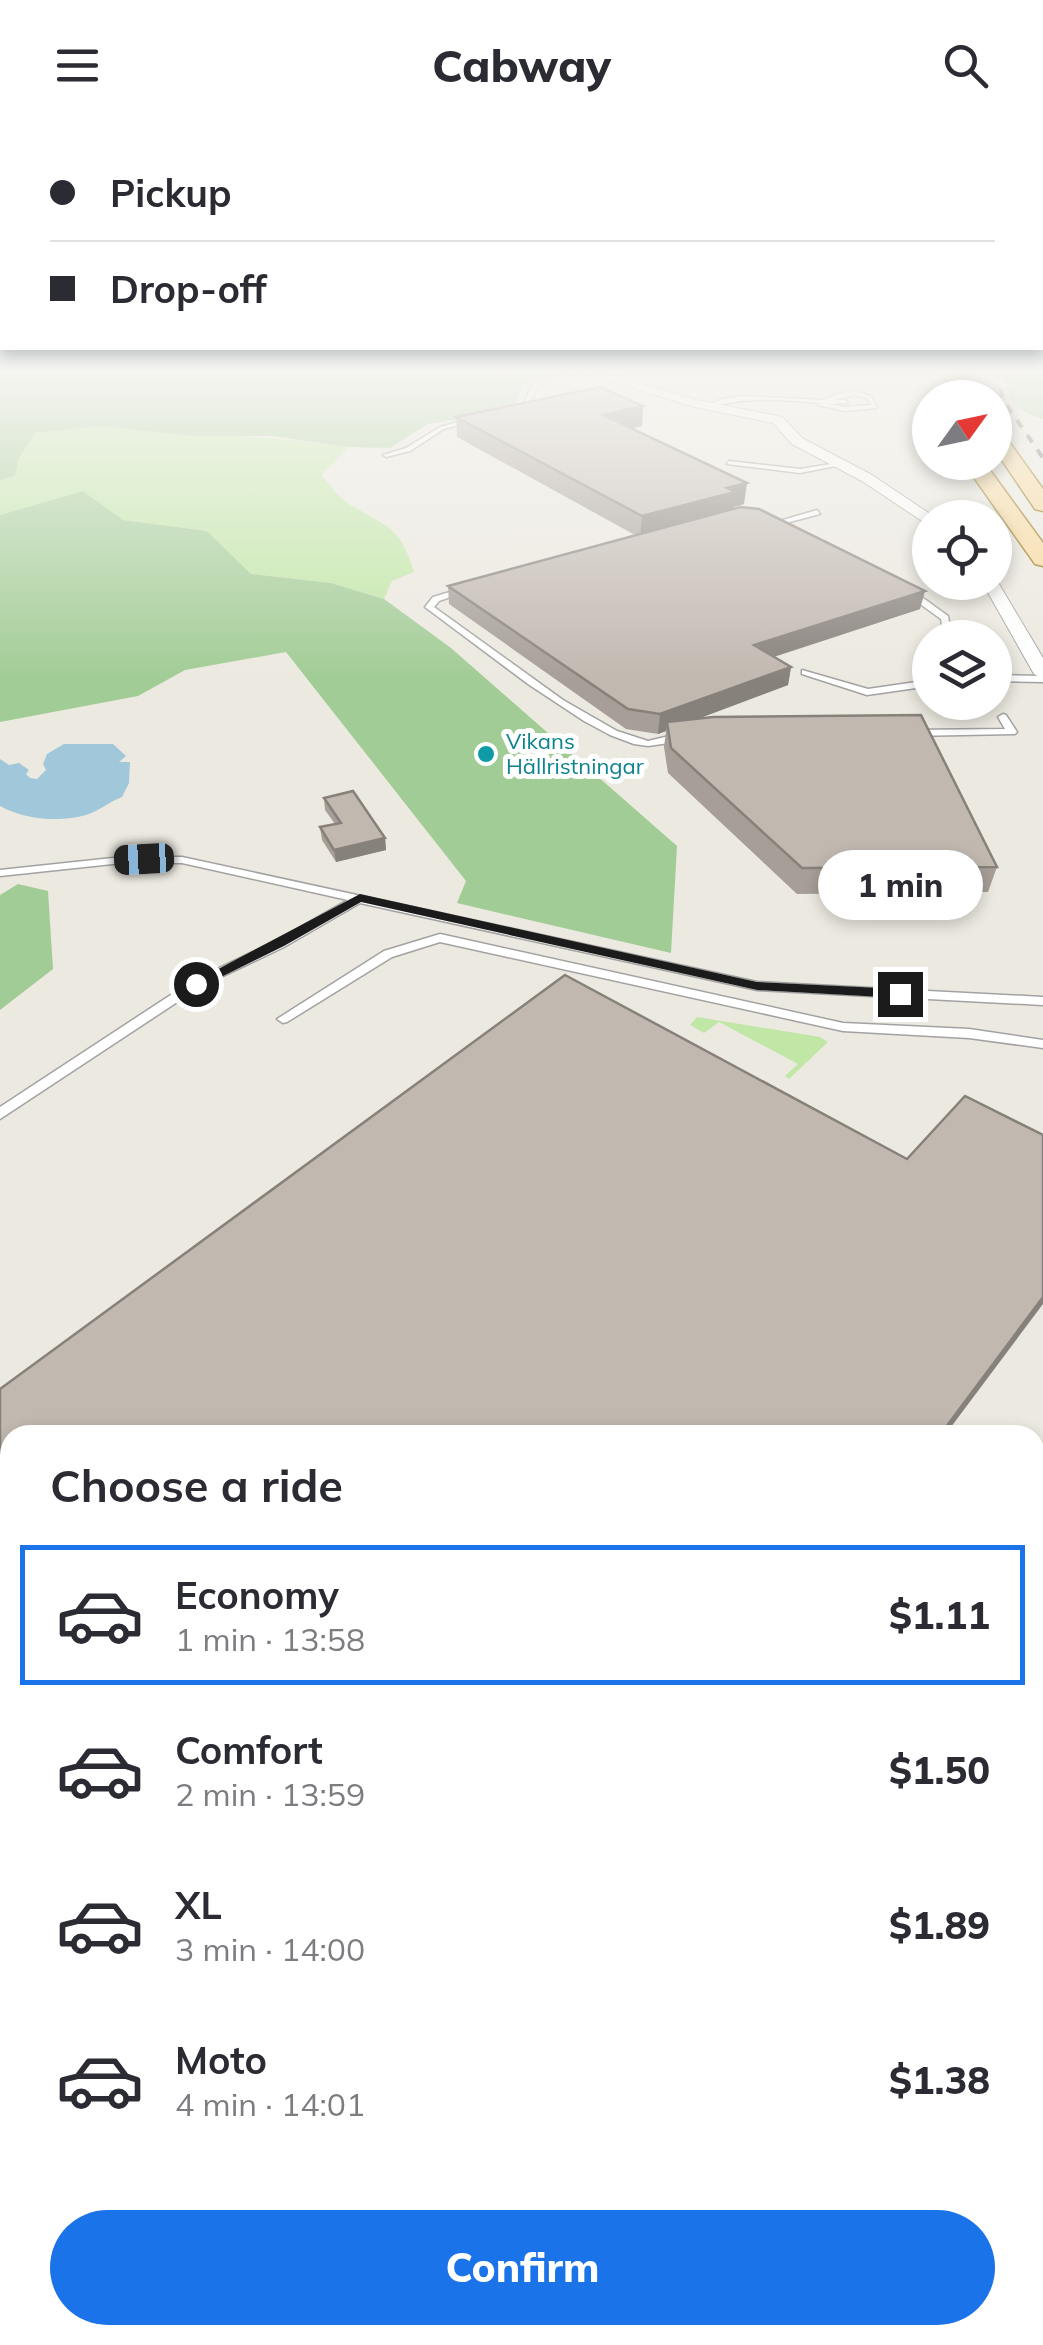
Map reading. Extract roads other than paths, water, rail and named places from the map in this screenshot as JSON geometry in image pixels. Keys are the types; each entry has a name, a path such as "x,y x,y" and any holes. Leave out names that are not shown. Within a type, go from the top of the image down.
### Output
{"main road":[{"path":"1022,474 1043,504"},
{"path":"985,480 1043,559"}],"street":[{"path":"858,474 912,509"},
{"path":"1000,600 1043,677"}],"lane":[{"path":"766,520 780,522 817,512"},
{"path":"780,522 794,532"},
{"path":"894,583 945,620"},
{"path":"471,589 436,600 429,607 571,708 638,743 701,734"},
{"path":"805,672 867,692 912,686"},
{"path":"1012,678 1043,677"},
{"path":"894,733 1012,732 1005,720"},
{"path":"0,873 122,860 182,860 757,986 1043,1002"},
{"path":"0,1114 108,1046 187,990 360,898"},
{"path":"282,1019 388,954 440,938 828,1024 896,1032 1006,1034 1043,1044"}],"water":[{"path":"64,744 113,744 126,756 119,762 130,762 129,783 122,797 91,813 65,819 30,817 0,806 0,759 9,765 19,763 29,770 26,774 30,778 37,779 46,770 43,764 47,754"}],"place":[{"name":"Vikans Hällristningar","path":"486,754"}]}
